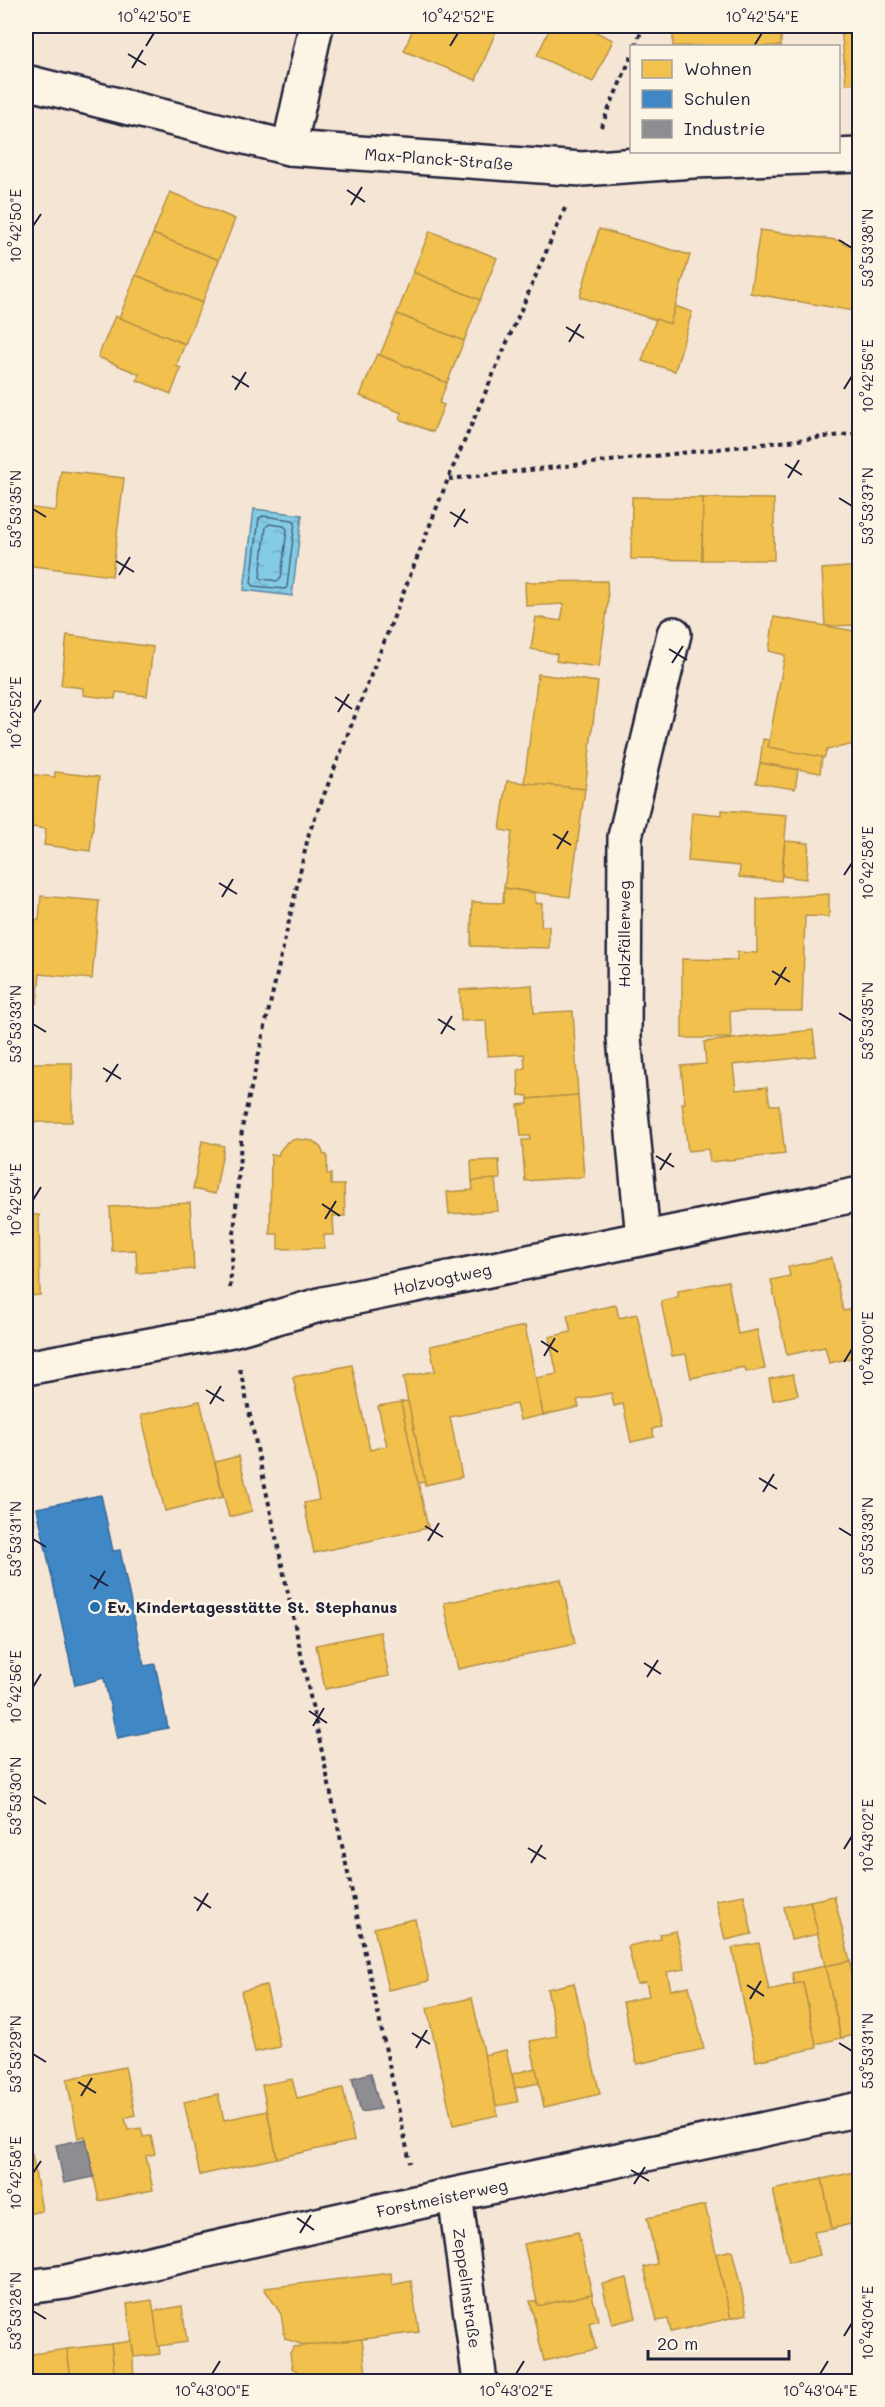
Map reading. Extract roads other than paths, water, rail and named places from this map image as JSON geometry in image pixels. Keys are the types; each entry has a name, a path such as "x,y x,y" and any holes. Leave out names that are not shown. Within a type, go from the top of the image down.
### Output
{"street":[{"path":"290,148 316,26"},
{"name":"Max-Planck-Straße","path":"26,82 290,148 582,169 693,161 860,155"},
{"name":"Holzfällerweg","path":"643,1238 624,1038 625,837 674,634"},
{"name":"Holzvogtweg","path":"26,1368 232,1330 323,1304 860,1194"},
{"name":"Forstmeisterweg","path":"26,2287 66,2282 418,2202 860,2109"},
{"name":"Zeppelinstraße","path":"455,2195 480,2382"}],"water":[{"path":"254,509 302,515 292,596 244,590"}],"place":[{"name":"Ev. Kindertagesstätte St. Stephanus","path":"95,1607"}]}
